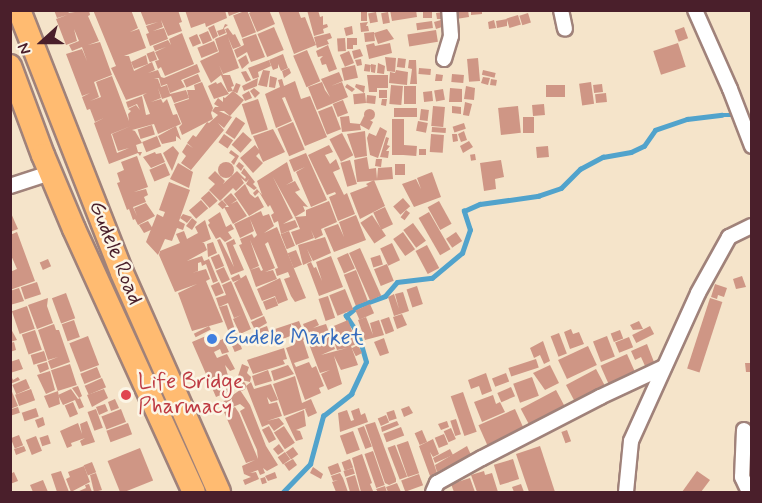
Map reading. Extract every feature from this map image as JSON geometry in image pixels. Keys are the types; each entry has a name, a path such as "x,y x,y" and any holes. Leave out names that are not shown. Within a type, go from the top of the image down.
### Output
{"highway":[{"name":"Gudele Road","path":"19,10 122,273 219,492"},
{"name":"Gudele Road","path":"10,66 50,173 194,492"}],"street":[{"path":"444,59 451,36 449,10"},
{"path":"561,10 566,29"},
{"path":"695,10 730,88 752,146"},
{"path":"10,186 50,173"},
{"path":"626,492 631,441 698,293 729,237 752,226"},
{"path":"433,492 437,483 482,458 664,367"},
{"path":"744,429 742,477 749,492"}],"building":[{"path":"54,10 72,10 68,13 89,10 90,15 88,16 99,41 88,45 100,42 112,75 94,82 99,97 90,101 101,97 96,82 112,76 129,121 128,114 131,111 128,109 136,105 140,110 137,104 128,108 126,102 142,96 146,115 150,114 143,95 147,93 126,100 111,68 116,66 93,10 131,10 138,28 130,32 139,29 146,48 124,56 129,56 134,71 152,62 155,70 148,73 158,70 164,78 197,64 200,72 181,80 185,87 170,93 167,84 161,86 159,78 154,79 158,79 161,87 167,85 170,94 186,90 189,98 174,103 171,96 162,99 158,88 161,98 151,102 161,99 163,103 167,99 173,115 177,114 181,124 158,134 154,124 132,130 142,143 136,145 138,152 142,152 140,156 138,153 109,164 94,123 104,118 95,122 90,109 87,110 82,97 90,93 82,96 66,54 82,49 87,61 82,47 72,51 69,45 79,41 74,29 77,41 66,45 56,19 67,15 57,18","holes":["131,126 112,134 118,151 129,148 117,153 111,134"]},
{"path":"140,10 178,10 182,31 168,36 161,20 163,27 153,31 164,28 168,39 150,46 146,26 158,22 146,25"},
{"path":"185,10 225,10 227,18 206,27 205,23 191,28"},
{"path":"227,10 242,10 242,11 229,16"},
{"path":"247,10 256,32 242,38 233,16"},
{"path":"254,10 269,10 275,24 257,32 249,13"},
{"path":"278,10 298,10 301,18 305,17 316,45 294,54"},
{"path":"307,10 318,10 320,17 323,16 323,25 327,24 328,27 323,29 324,33 314,36"},
{"path":"361,10 367,10 367,21 361,21"},
{"path":"390,10 416,10 417,17 392,21"},
{"path":"423,10 432,10 432,18 423,18"},
{"path":"455,10 468,10 469,17 456,19"},
{"path":"471,10 482,10 482,14 471,15"},
{"path":"376,12 378,22 370,23 368,14"},
{"path":"388,12 390,23 383,24 381,13"},
{"path":"443,12 444,19 437,19 436,13"},
{"path":"528,13 531,23 522,25 519,16"},
{"path":"518,15 521,25 509,28 507,19"},
{"path":"507,19 507,26 497,28 496,21"},
{"path":"441,20 442,27 436,29 434,22"},
{"path":"494,20 496,28 489,29 488,22"},
{"path":"432,21 433,28 417,30 416,23"},
{"path":"368,22 366,26 369,31 361,32 360,23"},
{"path":"225,24 228,25 224,28 226,33 219,36 217,31 223,29"},
{"path":"214,25 218,36 213,39 208,28"},
{"path":"352,26 353,34 346,36 344,28"},
{"path":"274,27 284,50 267,57 257,34"},
{"path":"684,27 688,38 679,42 675,30"},
{"path":"228,28 233,35 235,34 241,46 233,49 228,37 239,68 223,74 219,65 223,75 230,75 234,86 231,87 233,91 228,92 221,75 211,83 200,61 219,52 215,39 227,34 225,29"},
{"path":"387,29 394,39 378,44 374,33"},
{"path":"436,30 438,42 409,46 407,35"},
{"path":"208,31 212,40 203,44 199,35"},
{"path":"374,32 375,41 365,42 364,33"},
{"path":"182,33 194,64 165,76 161,67 158,69 155,61 159,60 155,52 166,47 155,51 153,46 168,40 171,45 169,39"},
{"path":"330,33 332,38 327,40 329,44 317,48 314,37"},
{"path":"197,34 201,43 193,47 189,38"},
{"path":"256,34 265,57 251,62 247,52 237,58 234,50 244,45 242,39"},
{"path":"345,38 346,51 338,52 337,39"},
{"path":"347,38 357,38 357,45 353,45 353,49 347,49"},
{"path":"214,41 218,51 201,58 197,48"},
{"path":"374,43 375,46 390,43 392,53 369,59 366,45"},
{"path":"678,43 686,67 661,75 653,51"},
{"path":"328,45 337,69 329,72 326,64 322,65 320,59 323,56 318,57 316,51"},
{"path":"360,49 363,56 354,59 352,51"},
{"path":"307,50 320,81 306,87 293,56"},
{"path":"154,51 157,59 150,62 147,54"},
{"path":"349,51 354,63 345,67 340,55"},
{"path":"283,54 288,68 281,71 278,64 278,68 273,70 269,60"},
{"path":"146,55 148,64 134,69 131,62"},
{"path":"246,55 249,63 242,69 238,60"},
{"path":"385,57 396,58 395,72 387,71"},
{"path":"398,58 406,59 405,68 397,67"},
{"path":"478,58 480,81 469,82 467,59"},
{"path":"361,59 362,65 357,66 355,60"},
{"path":"269,60 271,66 258,72 259,77 253,79 248,68"},
{"path":"409,60 416,60 417,84 410,84 412,69 408,68"},
{"path":"378,63 385,66 384,74 377,73"},
{"path":"365,64 371,65 370,72 364,71"},
{"path":"371,64 376,65 375,73 371,72"},
{"path":"355,65 358,78 344,81 341,68"},
{"path":"289,68 291,73 284,78 282,71"},
{"path":"419,68 431,69 430,75 418,74"},
{"path":"263,70 270,71 267,87 258,85"},
{"path":"396,70 408,72 407,85 389,83 390,72 395,73"},
{"path":"483,70 496,73 495,78 482,75"},
{"path":"246,71 251,80 246,82 241,72"},
{"path":"339,72 343,81 331,86 342,82 348,97 317,110 308,87 322,82 330,97 321,79"},
{"path":"198,74 201,81 186,88 183,80"},
{"path":"436,74 443,75 442,81 435,81"},
{"path":"452,74 464,75 463,83 451,82"},
{"path":"367,75 388,75 388,88 377,88 377,92 369,92"},
{"path":"270,76 277,78 275,88 269,87"},
{"path":"483,77 490,78 488,85 481,83"},
{"path":"258,78 257,86 244,91 242,86"},
{"path":"282,79 284,86 295,81 301,99 310,96 327,137 305,146 285,97 282,98 292,121 276,128 265,94 280,87 278,80"},
{"path":"491,79 497,80 496,86 490,85"},
{"path":"202,82 213,108 211,113 213,119 182,135 179,127 182,124 174,104 189,99 187,90 195,90 194,85"},
{"path":"216,82 217,84 221,82 229,94 214,99 208,86"},
{"path":"591,82 594,104 582,105 579,84"},
{"path":"236,83 241,85 237,93 233,91"},
{"path":"347,84 355,89 352,92 345,87"},
{"path":"356,84 365,86 364,93 355,87"},
{"path":"602,84 603,92 594,93 593,85"},
{"path":"391,85 403,86 401,105 389,104"},
{"path":"546,85 565,85 565,97 546,97"},
{"path":"404,86 416,86 416,104 404,104"},
{"path":"466,86 475,88 474,100 464,99"},
{"path":"254,88 260,93 255,98 250,91"},
{"path":"450,88 462,89 462,102 449,102"},
{"path":"443,89 445,100 436,101 434,91"},
{"path":"379,90 387,90 387,98 379,98"},
{"path":"233,91 244,100 230,116 224,111 219,111 232,117 224,128 218,123 224,130 191,170 181,163 186,156 182,152 187,144 193,148 187,143 193,135 196,137 207,122 209,123 218,115 212,111 215,107 219,107 214,104 218,98 223,102 223,97 225,98"},
{"path":"249,91 252,98 245,101 242,95"},
{"path":"432,91 433,101 424,102 423,92"},
{"path":"365,93 366,103 354,104 353,94"},
{"path":"606,93 607,102 596,103 595,94"},
{"path":"367,95 376,96 375,104 366,103"},
{"path":"258,99 268,129 252,135 242,104"},
{"path":"382,99 387,99 386,106 381,105"},
{"path":"343,100 348,113 338,117 333,104"},
{"path":"465,102 472,104 469,116 463,115"},
{"path":"544,104 545,115 533,116 532,105"},
{"path":"332,106 341,129 327,135 318,111"},
{"path":"433,106 445,107 443,127 431,126"},
{"path":"452,106 461,107 461,114 452,113"},
{"path":"518,106 521,133 501,135 498,108"},
{"path":"369,108 375,114 369,120 363,114"},
{"path":"394,108 417,108 417,117 394,117"},
{"path":"421,109 429,110 428,121 420,120"},
{"path":"349,116 350,123 360,124 364,116 373,122 369,130 360,125 361,130 342,132 340,117"},
{"path":"236,117 245,123 234,139 225,133"},
{"path":"523,117 534,117 534,133 523,133"},
{"path":"392,119 404,119 404,155 392,155"},
{"path":"418,121 428,123 426,133 416,131"},
{"path":"293,122 305,150 289,156 277,129"},
{"path":"464,123 466,129 454,132 453,127"},
{"path":"152,125 155,135 141,139 138,129"},
{"path":"176,126 181,140 176,136 176,141 162,144 158,136"},
{"path":"380,127 387,131 378,158 370,155 367,138 369,133 376,136"},
{"path":"432,127 446,128 446,133 432,132"},
{"path":"273,129 285,152 263,162 259,153 256,156 263,163 253,173 240,158 255,145 259,150 253,136"},
{"path":"365,131 367,156 355,158 347,134"},
{"path":"464,131 467,140 461,142 458,134"},
{"path":"243,132 252,140 241,153 232,145"},
{"path":"342,133 353,155 341,162 330,139"},
{"path":"224,134 233,140 228,148 218,142"},
{"path":"431,134 444,135 443,153 430,152"},
{"path":"452,134 457,134 458,141 453,142"},
{"path":"157,136 161,146 146,152 142,142"},
{"path":"386,137 389,138 387,145 390,146 386,151 389,151 388,158 380,157"},
{"path":"469,141 473,147 463,153 460,146"},
{"path":"329,145 333,152 325,155 330,164 336,159 340,169 333,172 344,195 347,193 355,214 338,221 329,197 336,194 335,192 327,195 308,155"},
{"path":"404,145 417,146 416,156 403,155"},
{"path":"173,146 179,153 172,171 163,153"},
{"path":"548,146 549,157 537,158 536,147"},
{"path":"419,149 426,149 426,155 419,155"},
{"path":"231,150 239,156 234,165 231,162 235,157 229,153"},
{"path":"155,152 156,154 161,153 165,162 151,168 143,157"},
{"path":"306,153 327,200 311,207 296,172 305,167 294,172 289,160"},
{"path":"475,154 476,160 471,161 470,155"},
{"path":"137,156 148,187 134,192 146,189 148,195 144,197 146,202 133,207 137,216 134,208 146,203 155,216 138,225 135,219 133,220 129,209 127,210 117,183 120,182 117,173 124,170 121,162"},
{"path":"367,157 369,169 376,168 377,179 378,168 392,167 393,179 357,182 354,160"},
{"path":"376,159 382,159 381,167 375,166"},
{"path":"350,160 357,184 347,187 340,163"},
{"path":"501,160 504,177 495,179 496,189 484,191 480,163"},
{"path":"226,162 234,170 226,178 218,170"},
{"path":"239,162 244,166 241,171 236,166"},
{"path":"287,162 293,181 286,185 295,181 300,190 295,192 308,207 303,206 305,211 295,217 273,177 293,218 283,224 295,220 298,227 281,234 278,221 274,223 271,215 274,213 270,205 268,207 259,192 255,196 253,193 257,189 262,195 257,181"},
{"path":"165,163 170,175 154,182 149,170"},
{"path":"178,163 193,172 189,188 170,179"},
{"path":"395,164 405,164 405,175 395,175"},
{"path":"244,168 255,182 253,184 257,188 254,190 246,184 249,179 246,182 241,178 244,183 236,191 233,188 220,201 209,190 215,184 208,178 215,171 225,181 223,184 237,171 245,179 246,177 241,173"},
{"path":"432,172 441,197 414,207 402,184 416,179 421,189 417,178"},
{"path":"374,180 385,206 360,219 350,193 368,186 366,184"},
{"path":"169,182 190,190 179,221 185,224 183,230 177,228 172,241 165,239 158,255 146,242 157,214 163,217 165,212 159,210"},
{"path":"245,184 250,194 255,198 258,196 264,207 249,216 234,194"},
{"path":"209,191 218,201 210,208 201,198"},
{"path":"231,193 237,200 231,204 237,201 247,216 233,224 224,207 229,207 223,200"},
{"path":"403,198 410,206 400,215 393,207"},
{"path":"201,200 208,208 196,219 189,210"},
{"path":"222,200 227,205 223,209 218,204"},
{"path":"329,201 337,222 321,229 323,235 315,239 311,230 314,238 296,245 291,232 300,229 295,217 306,216 306,210"},
{"path":"439,201 452,224 440,230 428,207"},
{"path":"385,207 393,224 381,230 373,212"},
{"path":"406,210 410,213 405,220 401,217"},
{"path":"10,211 18,229 10,232"},
{"path":"261,211 263,216 269,214 274,226 264,233 277,227 306,298 295,302 284,279 290,277 288,272 277,276 275,269 278,268 268,242 265,244 275,268 265,272 273,270 277,279 256,287 239,245 242,244 240,239 252,234 254,238 257,235 250,219 254,231 240,238 234,224","holes":["250,240 263,270 261,271 259,267 250,270 259,266"]},
{"path":"220,212 226,227 231,224 234,229 228,232 232,238 225,242 220,237 216,239 208,225 210,223 208,220"},
{"path":"429,212 450,249 440,255 419,218"},
{"path":"183,214 192,217 187,223 180,218"},
{"path":"356,215 366,240 334,252 324,229 338,224 344,237 339,222"},
{"path":"372,215 386,236 374,244 360,223"},
{"path":"192,218 197,222 192,230 186,226"},
{"path":"205,220 211,239 202,243 207,250 187,261 202,256 204,261 209,259 218,281 213,283 206,264 202,266 201,262 198,263 198,271 192,273 206,269 210,279 206,281 223,322 192,331 178,293 197,284 175,292 159,255 160,251 180,243 176,234 184,231 187,239 198,233 195,227"},
{"path":"148,221 153,229 144,233 139,225"},
{"path":"413,223 426,241 416,248 403,230"},
{"path":"289,231 295,246 287,249 281,234"},
{"path":"17,232 35,281 10,290 10,272 17,269 10,253 10,235"},
{"path":"403,232 415,249 405,256 393,239"},
{"path":"456,232 462,241 452,248 446,239"},
{"path":"325,237 331,253 313,261 307,249 312,261 303,265 298,245"},
{"path":"220,239 234,267 226,243 234,239 236,244 233,245 244,270 231,275 217,240"},
{"path":"213,242 217,253 208,257 207,244"},
{"path":"392,243 400,260 388,266 380,248"},
{"path":"427,245 439,268 428,274 416,251"},
{"path":"360,248 381,296 370,300 349,253"},
{"path":"296,250 302,265 294,268 288,253"},
{"path":"348,253 355,269 344,273 337,258"},
{"path":"219,254 224,266 216,269 211,258"},
{"path":"380,255 383,265 373,267 370,258"},
{"path":"331,256 343,287 319,296 307,264 311,262 314,268 316,267 322,281 316,262"},
{"path":"48,259 51,266 43,270 40,263"},
{"path":"387,264 394,281 381,286 374,269"},
{"path":"224,267 230,280 222,283 216,271"},
{"path":"356,270 368,301 356,305 344,275"},
{"path":"239,274 241,279 233,282 231,278"},
{"path":"246,275 263,315 251,320 234,283"},
{"path":"742,276 746,287 736,289 733,279"},
{"path":"280,278 288,300 278,304 275,296 262,301 257,289"},
{"path":"231,281 251,329 240,334 233,319 241,315 234,318 228,303 219,307 216,298 226,295 222,285"},
{"path":"37,282 41,294 25,300 21,287"},
{"path":"219,282 224,293 216,297 211,286"},
{"path":"715,284 727,288 724,297 718,295 717,299 711,297"},
{"path":"417,286 423,304 412,307 407,289"},
{"path":"19,288 24,301 10,305 10,291"},
{"path":"345,289 353,309 337,316 329,295"},
{"path":"403,292 409,311 394,316 388,297 394,294 399,309 395,294"},
{"path":"66,293 75,318 61,324 52,298"},
{"path":"328,296 335,318 326,321 318,299"},
{"path":"275,297 278,305 266,310 263,302"},
{"path":"48,298 47,306 53,323 37,329 28,305"},
{"path":"710,298 722,302 699,372 687,368"},
{"path":"370,304 374,313 359,320 355,311"},
{"path":"227,305 237,336 231,338 219,307"},
{"path":"27,306 35,329 20,334 12,311"},
{"path":"402,314 407,325 397,329 393,317"},
{"path":"264,316 267,323 255,330 251,322"},
{"path":"366,317 373,335 370,323 379,320 384,335 365,340 358,320"},
{"path":"389,317 394,331 386,334 381,320"},
{"path":"316,319 319,325 313,328 326,324 335,349 321,355 347,348 337,350 329,328 348,320 357,344 351,346 358,365 341,370 334,356 342,384 328,390 321,374 330,370 320,373 307,339 303,340 309,358 294,363 296,367 309,362 312,368 316,366 324,386 319,388 321,393 305,400 286,348 294,345 291,337 304,332 305,336 313,333 319,345 314,331 307,334 303,324"},
{"path":"74,320 80,337 68,341 62,324"},
{"path":"299,321 303,331 265,346 259,329 267,326 270,335 276,332 275,329"},
{"path":"639,321 643,329 633,330 630,325"},
{"path":"54,324 56,330 59,330 70,362 51,369 48,361 58,357 48,360 38,330"},
{"path":"209,326 211,330 196,337 194,334"},
{"path":"650,326 654,334 636,343 632,335"},
{"path":"10,327 17,340 10,342"},
{"path":"571,329 573,334 579,332 584,344 570,349 564,332"},
{"path":"35,330 42,350 29,354 22,335"},
{"path":"620,330 623,338 614,342 611,334"},
{"path":"213,333 216,342 223,339 229,352 222,354 220,349 214,352 217,358 227,354 235,369 230,371 225,365 232,390 216,397 192,342"},
{"path":"559,333 567,354 558,357 551,336"},
{"path":"88,336 99,365 80,372 69,343"},
{"path":"607,336 615,357 601,362 593,341"},
{"path":"237,337 242,349 235,352 230,340"},
{"path":"629,337 633,347 619,353 615,343"},
{"path":"384,338 389,353 380,356 374,342"},
{"path":"543,341 550,361 544,364 540,355 534,358 530,348"},
{"path":"14,342 16,350 10,352 10,343"},
{"path":"647,344 654,362 645,366 641,357 635,360 631,351"},
{"path":"358,345 362,353 356,356 352,348"},
{"path":"588,346 597,365 567,379 558,360"},
{"path":"284,348 287,359 283,360 285,364 253,374 247,360"},
{"path":"44,351 47,361 34,365 31,355"},
{"path":"627,354 635,372 609,384 601,366"},
{"path":"19,359 23,369 10,373 10,362"},
{"path":"536,359 539,368 511,377 508,368"},
{"path":"47,362 49,369 40,373 37,365"},
{"path":"745,363 752,363 752,372 746,372"},
{"path":"70,364 77,385 58,391 51,370"},
{"path":"242,364 249,367 247,373 251,377 250,382 237,379"},
{"path":"288,365 294,374 274,381 271,371"},
{"path":"550,365 559,383 545,390 533,373"},
{"path":"97,367 101,377 84,384 80,374"},
{"path":"596,369 605,386 575,402 566,385"},
{"path":"268,370 272,381 255,386 252,376"},
{"path":"50,371 55,390 46,394 37,375"},
{"path":"486,373 492,391 482,395 479,386 471,389 468,380"},
{"path":"506,373 509,381 495,387 492,378"},
{"path":"10,374 13,380 18,377 20,380 10,384"},
{"path":"295,376 302,403 311,399 317,413 308,417 305,409 307,408 284,416 273,384"},
{"path":"532,377 539,396 520,403 513,384"},
{"path":"102,378 106,387 89,395 85,386"},
{"path":"26,379 30,388 16,394 12,385"},
{"path":"241,381 246,386 241,391 236,386"},
{"path":"251,382 254,389 271,384 278,400 271,402 267,397 269,404 277,402 282,416 267,421 279,418 284,424 274,431 269,424 262,427 246,386"},
{"path":"78,386 82,396 79,398 72,388"},
{"path":"10,387 18,406 10,409"},
{"path":"511,387 515,396 501,402 497,393"},
{"path":"31,389 35,400 19,406 15,395"},
{"path":"71,389 78,399 80,398 84,407 79,409 75,400 63,405 58,395"},
{"path":"104,389 108,398 92,407 87,395"},
{"path":"240,390 250,405 266,446 278,465 267,471 263,468 265,473 260,475 258,470 250,473 256,472 259,479 245,485 243,480 251,477 244,474 242,466 255,460 246,463 224,412 235,407 258,459 257,450 240,411 245,408 240,404 223,411 220,404"},
{"path":"556,390 565,407 530,426 521,409"},
{"path":"58,391 60,404 49,408 44,396"},
{"path":"463,392 477,432 464,436 451,396"},
{"path":"493,395 496,404 500,402 505,412 482,422 474,402"},
{"path":"115,399 119,408 111,411 108,402"},
{"path":"73,402 78,414 70,417 65,406"},
{"path":"105,404 108,411 99,415 96,407"},
{"path":"409,406 413,413 404,417 401,409"},
{"path":"18,407 20,413 11,415 10,410"},
{"path":"36,408 39,417 25,421 22,413"},
{"path":"359,408 361,415 365,413 368,422 340,432 338,413 347,410 351,421 354,420 351,411"},
{"path":"96,409 103,428 94,431 88,412"},
{"path":"121,409 126,422 106,430 101,417"},
{"path":"515,409 524,429 487,445 478,425"},
{"path":"304,410 306,426 296,430 300,431 303,439 296,441 285,418"},
{"path":"394,410 397,419 389,421 386,412"},
{"path":"386,415 389,422 381,426 378,419"},
{"path":"43,417 45,425 38,428 35,420"},
{"path":"456,419 461,434 455,436 450,421"},
{"path":"87,421 95,442 82,446 80,441 85,438 71,443 72,446 67,448 60,431 78,423 82,434 80,424"},
{"path":"397,421 399,425 382,432 381,427"},
{"path":"447,421 449,427 441,430 438,424"},
{"path":"375,422 396,479 396,482 389,485 385,483 365,425"},
{"path":"128,423 132,434 110,442 106,431"},
{"path":"269,426 276,439 269,443 262,430"},
{"path":"284,426 295,443 285,449 274,433"},
{"path":"364,426 372,447 365,449 357,429"},
{"path":"401,427 404,435 386,442 383,434"},
{"path":"451,428 456,439 449,442 444,431"},
{"path":"422,430 427,442 420,445 415,433"},
{"path":"567,430 571,441 565,443 561,432"},
{"path":"353,431 360,450 347,455 340,436"},
{"path":"444,434 448,444 439,448 435,438"},
{"path":"19,435 23,445 15,449 11,438"},
{"path":"48,435 51,444 42,446 39,438"},
{"path":"36,436 42,451 32,455 26,440"},
{"path":"433,439 439,454 433,457 430,452 437,473 430,476 419,446"},
{"path":"408,441 419,473 408,477 397,445"},
{"path":"279,444 284,451 278,455 273,449"},
{"path":"395,445 407,477 400,480 388,448"},
{"path":"24,446 26,451 16,455 14,449"},
{"path":"467,446 471,455 437,472 435,465"},
{"path":"540,446 555,492 529,492 516,454"},
{"path":"293,447 298,454 291,460 286,452"},
{"path":"140,448 153,480 120,492 108,461"},
{"path":"450,449 453,455 435,463 433,458"},
{"path":"373,451 385,485 376,488 364,454"},
{"path":"285,452 290,459 283,465 278,457"},
{"path":"362,454 373,491 361,492 352,458"},
{"path":"293,459 297,465 289,471 284,464"},
{"path":"350,459 353,467 345,471 342,462"},
{"path":"513,459 519,479 500,485 494,465"},
{"path":"92,462 96,472 88,476 84,465"},
{"path":"338,463 341,471 331,475 328,467"},
{"path":"84,466 90,482 71,492 66,479 70,477 68,472"},
{"path":"313,467 323,474 321,479 310,473"},
{"path":"353,468 355,474 345,477 343,471"},
{"path":"61,471 69,492 57,492 51,474"},
{"path":"484,471 485,475 492,473 498,492 477,492 471,475"},
{"path":"697,471 710,480 701,492 682,492"},
{"path":"14,472 18,481 10,484 10,474"},
{"path":"275,472 277,478 268,481 265,476"},
{"path":"96,473 102,490 94,492 90,475"},
{"path":"340,473 348,492 336,492 332,482 338,480 333,481 331,476"},
{"path":"419,474 423,485 405,492 401,480"},
{"path":"355,475 360,492 350,492 346,478"},
{"path":"265,477 267,483 262,484 260,479"},
{"path":"470,478 475,492 454,492 451,484"},
{"path":"43,480 48,492 33,492 30,485"},
{"path":"397,483 401,492 388,492 386,487"},
{"path":"89,484 92,492 77,492 86,488 85,485"},
{"path":"521,484 524,492 514,492 512,487"},
{"path":"385,486 387,492 378,492 376,489"}],"waterway":[{"path":"283,492 310,464 323,416 351,394 366,362 358,334 346,316 358,306 385,296 397,282 432,278 462,253 470,230 464,211 480,204 538,196 561,188 580,169 603,157 631,152 644,146 655,130 687,119 722,115 741,115 752,119"}],"place":[{"name":"Gudele Market","path":"212,339"},
{"name":"Life Bridge Pharmacy","path":"126,395"}]}
